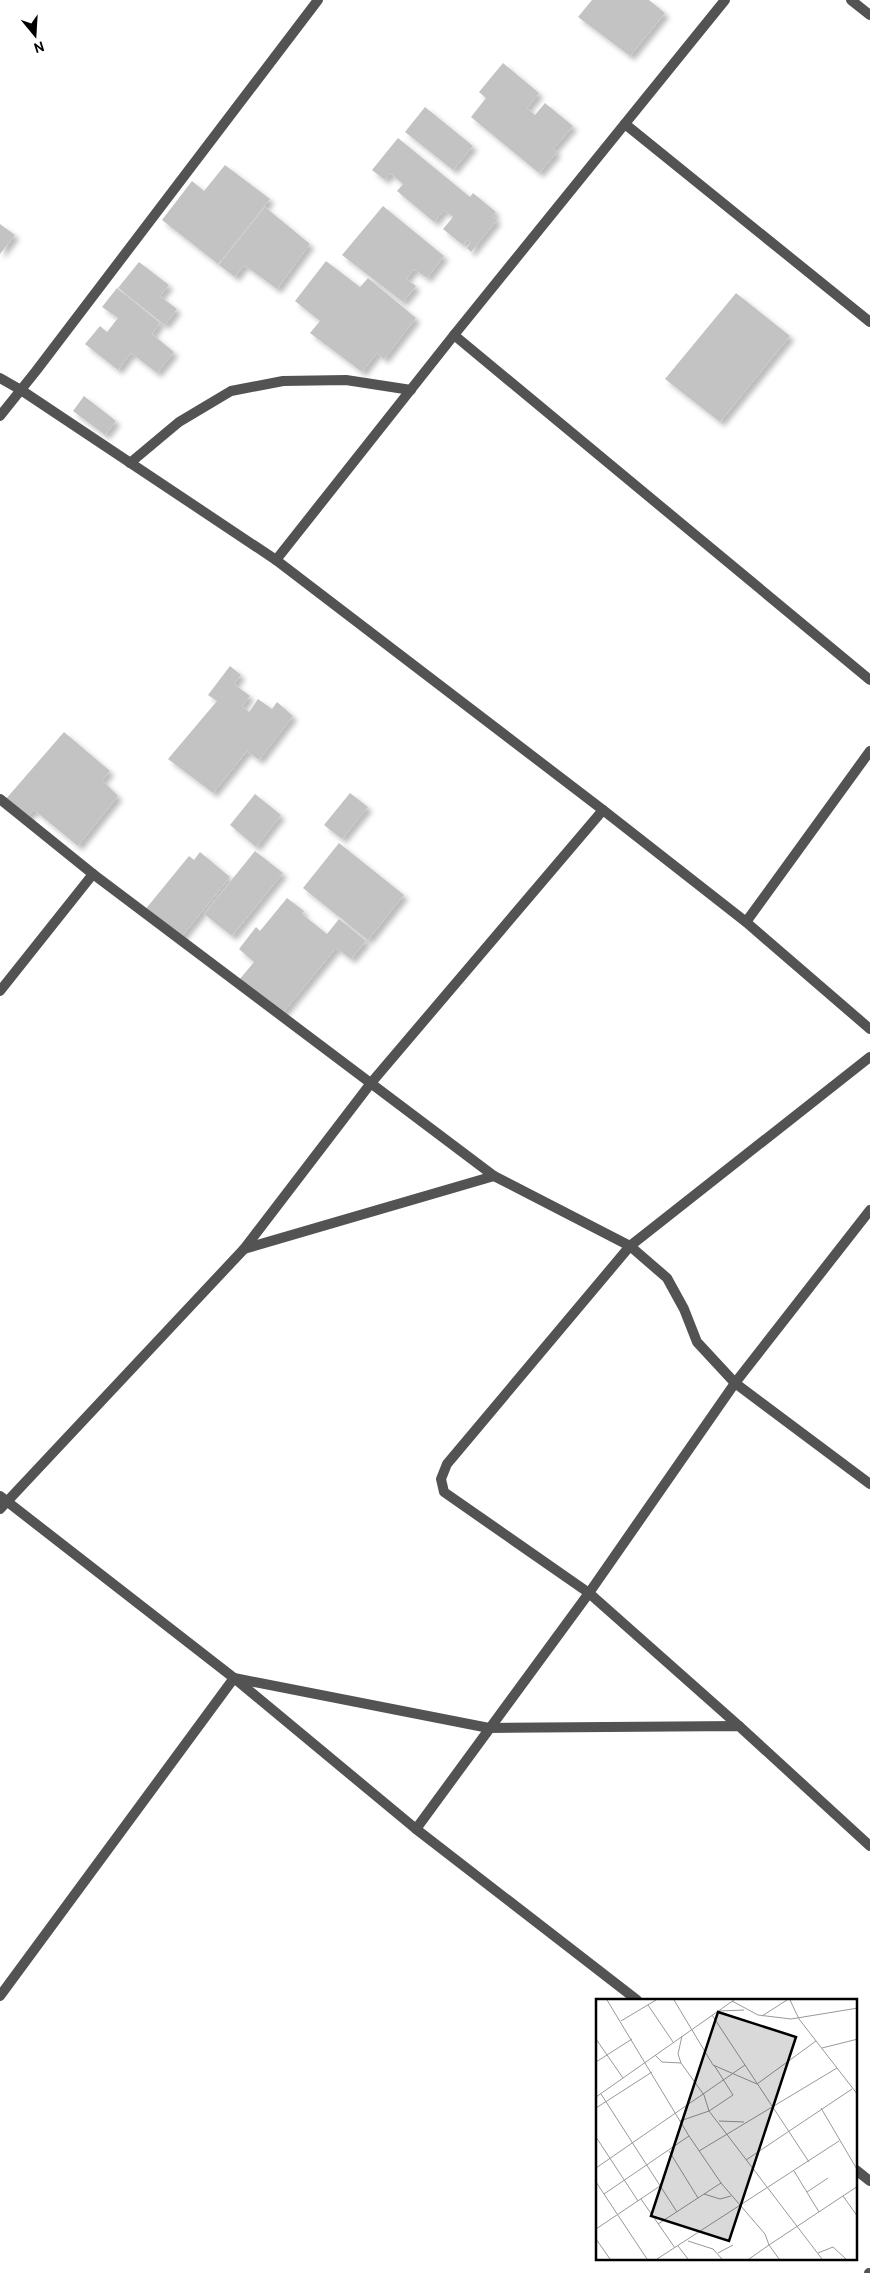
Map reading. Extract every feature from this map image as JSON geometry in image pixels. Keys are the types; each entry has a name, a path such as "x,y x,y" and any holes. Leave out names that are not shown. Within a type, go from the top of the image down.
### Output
{"street":[{"path":"0,416 318,0"},
{"path":"276,560 454,335 725,0"},
{"path":"851,0 870,15"},
{"path":"625,124 870,322"},
{"path":"454,335 870,680"},
{"path":"0,378 21,390 276,560 604,810 746,922 870,1029"},
{"path":"130,462 179,422 232,391 283,381 346,380 411,390"},
{"path":"746,922 870,751"},
{"path":"0,799 93,874 494,1176 630,1246 667,1278 684,1309 697,1342 735,1383 870,1484"},
{"path":"604,810 372,1083 244,1249 2,1502 234,1678 416,1829 637,1999"},
{"path":"0,992 93,874"},
{"path":"870,1057 630,1246 447,1464 441,1479 444,1492 589,1593 739,1726 870,1846"},
{"path":"244,1249 494,1176"},
{"path":"416,1829 589,1593 735,1383 870,1210"},
{"path":"234,1678 489,1728 739,1726"},
{"path":"0,1996 234,1678"},
{"path":"858,2172 870,2181"}],"building":[{"path":"592,0 649,0 665,13 630,56 578,17"},
{"path":"503,63 539,93 527,108 535,115 545,103 573,126 553,149 557,152 539,173 471,117 486,98 479,92"},
{"path":"425,107 473,146 453,170 405,132"},
{"path":"398,138 470,197 473,193 496,212 492,216 497,220 471,252 467,248 471,242 467,240 463,245 443,229 453,217 444,210 434,222 397,191 403,184 390,173 385,180 372,170"},
{"path":"225,165 270,199 218,264 162,220 192,181 204,191"},
{"path":"383,206 444,256 427,278 414,269 406,279 416,286 403,302 342,255"},
{"path":"265,207 310,244 277,289 244,265 235,277 219,265"},
{"path":"0,224 15,235 0,254"},
{"path":"326,261 360,287 368,278 416,318 384,359 377,353 362,372 310,333 320,321 295,301"},
{"path":"139,262 169,285 160,296 177,309 165,325 118,288"},
{"path":"117,288 160,323 152,334 174,352 157,373 131,353 118,370 85,344 100,326 107,332 118,318 102,307"},
{"path":"736,293 790,336 720,422 665,379"},
{"path":"84,396 116,421 105,435 73,411"},
{"path":"230,666 241,675 234,684 250,696 242,706 249,712 258,699 272,709 277,702 293,716 259,760 247,751 213,793 168,759 217,701 208,695"},
{"path":"64,732 110,771 102,780 118,796 78,846 34,810 26,818 5,800"},
{"path":"350,793 368,807 342,839 324,825"},
{"path":"255,794 281,815 256,847 230,825"},
{"path":"339,843 404,895 368,940 303,888"},
{"path":"255,851 283,873 232,936 204,914"},
{"path":"200,852 230,877 179,940 144,911 189,856 194,860"},
{"path":"287,898 304,911 302,914 327,934 339,919 366,941 351,959 336,948 282,1014 239,980 254,962 239,949 256,927 260,931"}]}
